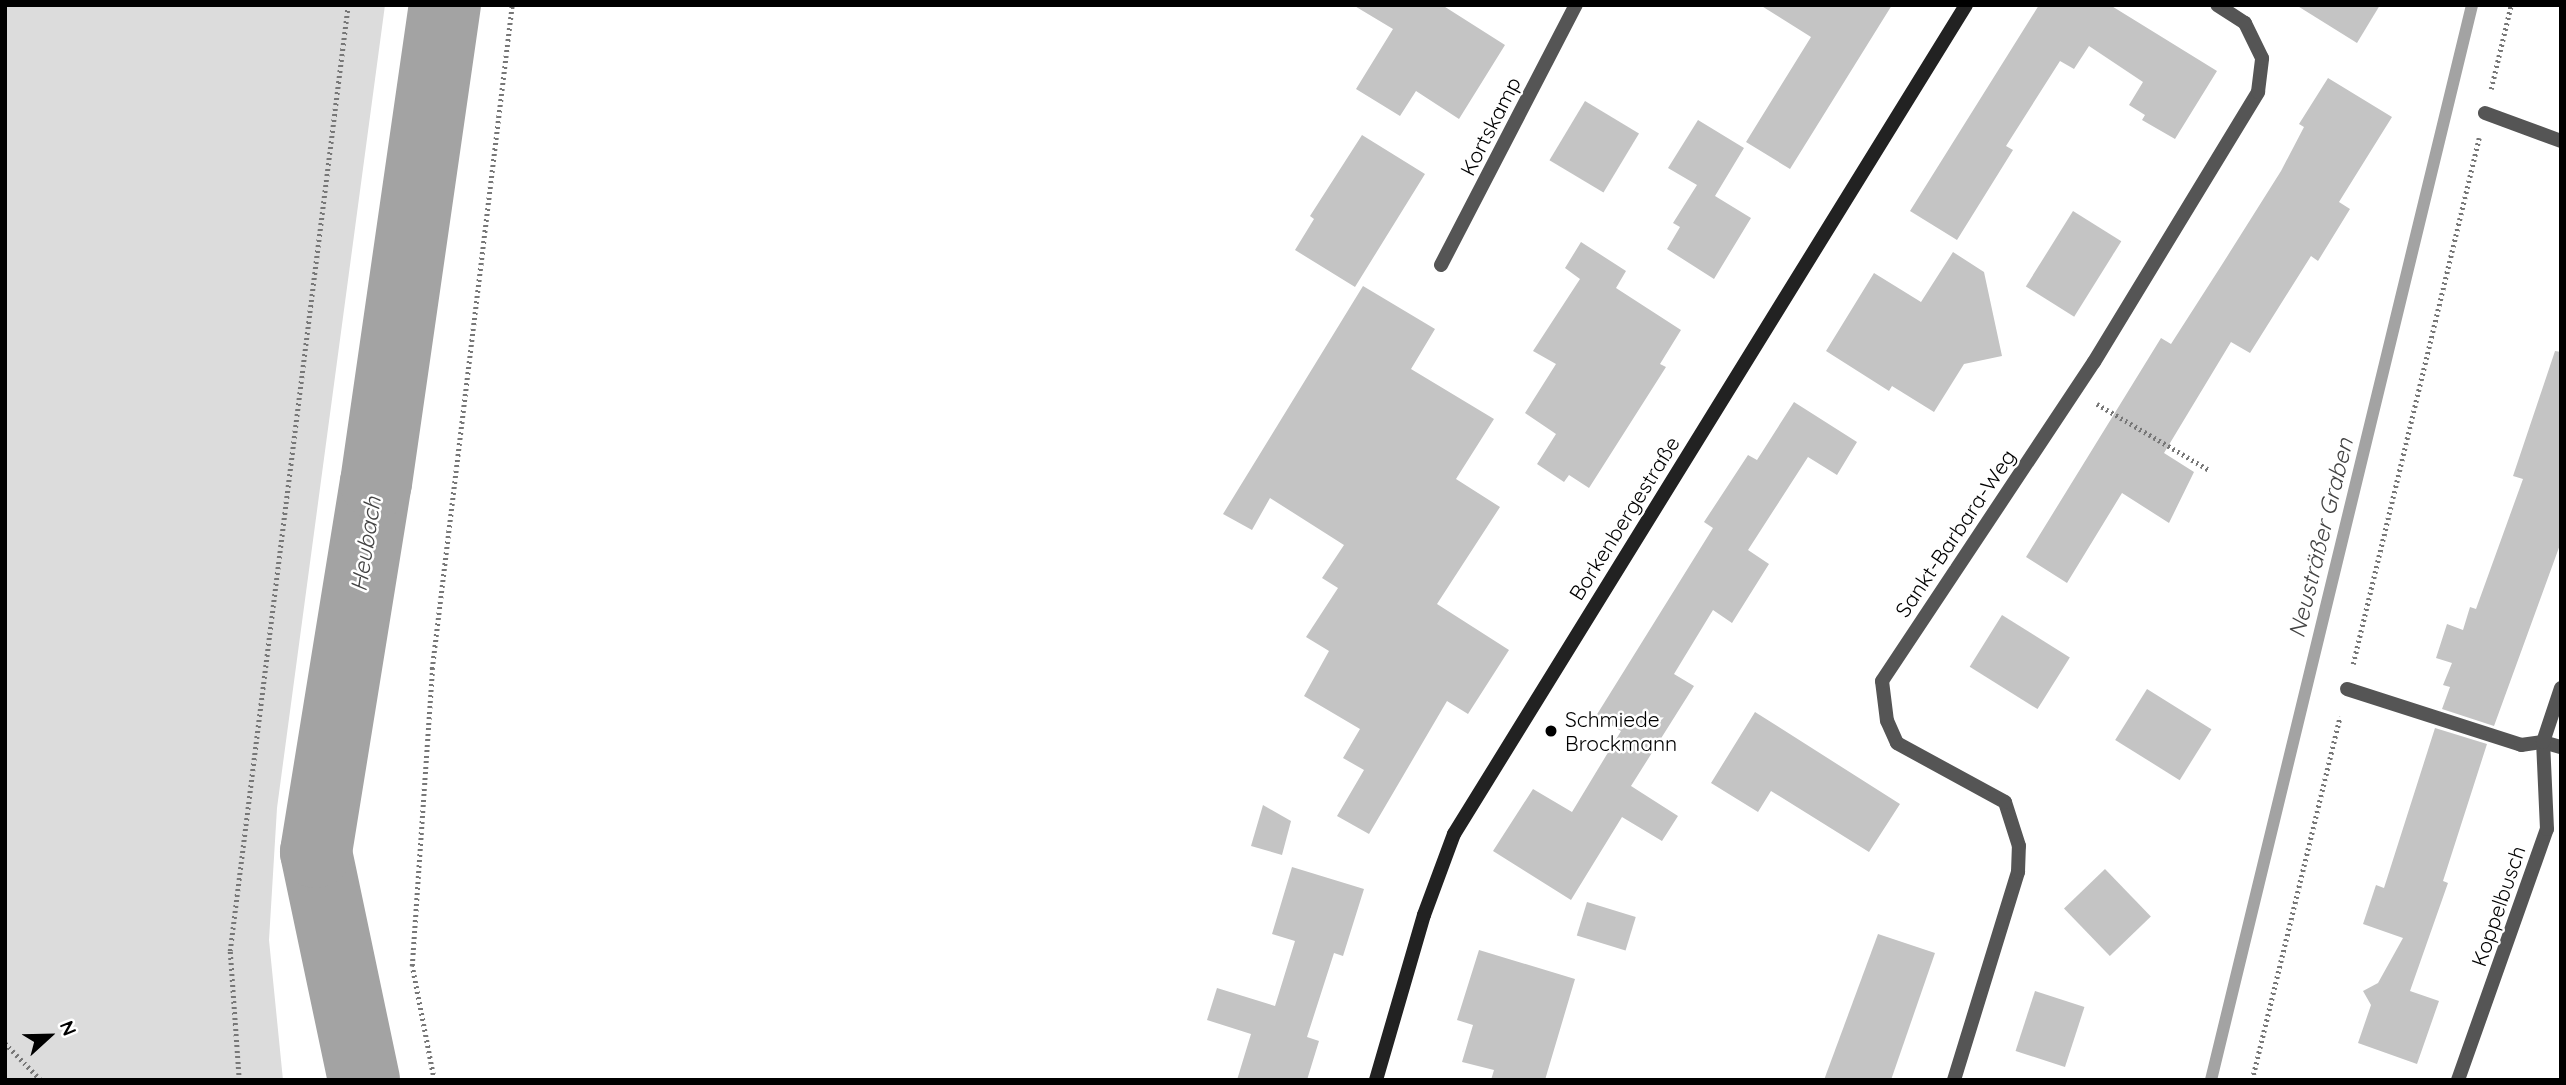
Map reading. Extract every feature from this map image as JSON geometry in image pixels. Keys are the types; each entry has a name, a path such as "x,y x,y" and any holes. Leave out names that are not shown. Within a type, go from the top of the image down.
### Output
{"street":[{"name":"Kortskamp","path":"1441,265 1576,5"},
{"name":"Borkenbergestraße","path":"1376,1080 1423,915 1454,834 1966,5"},
{"name":"Sankt-Barbara-Weg","path":"1954,1080 2018,872 2019,846 2005,802 1898,743 1887,721 1882,681 2076,391 2258,92 2262,58 2257,46 2245,23 2217,5"},
{"path":"2485,114 2561,141"},
{"name":"Koppelbusch","path":"2458,1080 2547,829 2543,742 2561,688"},
{"path":"2347,689 2521,746 2543,742 2561,747"}],"path":[{"path":"239,1080 230,951 348,5"},
{"path":"434,1080 412,966 432,669 512,5"},
{"path":"2252,1080 2511,5"},
{"path":"2076,391 2209,470"},
{"path":"5,1043 41,1080"}],"shaded area":[{"path":"5,5 385,5 277,808 269,940 283,1080 5,1080"}],"building":[{"path":"1353,5 1442,5 1505,45 1459,119 1416,91 1400,116 1356,89 1393,29"},
{"path":"1760,5 1892,5 1790,169 1746,142 1811,37"},
{"path":"2039,5 2110,5 2217,71 2175,139 2142,120 2145,115 2129,105 2143,82 2089,46 2074,69 2060,61 2006,146 2013,150 1957,240 1910,211"},
{"path":"2296,5 2380,5 2357,43"},
{"path":"2328,78 2392,117 2339,202 2350,209 2318,261 2311,256 2250,353 2231,342 2164,453 2194,472 2169,523 2122,493 2067,583 2026,557 2161,338 2171,344 2223,263 2281,171 2304,127 2299,124"},
{"path":"1585,101 1639,133 1603,193 1549,160"},
{"path":"1698,120 1744,148 1715,196 1751,218 1714,279 1667,249 1680,227 1673,223 1697,185 1668,168"},
{"path":"1362,135 1425,174 1355,287 1295,250 1314,219 1310,216"},
{"path":"2073,211 2121,241 2074,317 2026,286"},
{"path":"1581,242 1626,271 1616,288 1681,330 1660,364 1666,367 1589,488 1569,475 1564,482 1537,464 1556,434 1525,413 1556,364 1533,351 1580,279 1565,268"},
{"path":"1953,252 1984,272 2002,356 1964,364 1934,412 1892,386 1889,391 1826,351 1874,273 1921,302"},
{"path":"1363,286 1435,329 1411,369 1494,419 1456,479 1500,507 1437,604 1509,650 1468,714 1447,701 1369,834 1337,816 1364,770 1343,758 1360,729 1304,696 1329,651 1306,637 1338,588 1322,578 1344,545 1270,498 1252,530 1223,514"},
{"path":"2555,351 2561,352 2561,542 2494,726 2442,709 2450,687 2443,685 2452,663 2436,658 2447,624 2463,630 2470,607 2476,609 2523,479 2513,476"},
{"path":"1794,402 1857,442 1837,475 1808,457 1748,550 1769,564 1732,623 1713,610 1674,674 1694,686 1631,786 1678,816 1662,841 1622,817 1571,900 1493,851 1533,789 1572,812 1621,731 1596,716 1713,528 1704,522 1748,455 1757,460"},
{"path":"2002,615 2070,657 2038,709 1970,667"},
{"path":"2147,689 2211,729 2180,780 2115,740"},
{"path":"1755,712 1900,804 1869,852 1771,791 1758,812 1711,783"},
{"path":"2435,728 2487,744 2443,881 2448,883 2410,991 2439,1001 2417,1064 2358,1043 2371,1005 2363,991 2378,983 2403,938 2363,924 2376,885 2384,888"},
{"path":"1263,805 1291,821 1282,855 1251,846"},
{"path":"1292,867 1364,889 1343,956 1334,953 1307,1037 1319,1041 1307,1080 1237,1080 1251,1034 1207,1020 1217,988 1275,1006 1295,941 1272,934"},
{"path":"2105,869 2151,916 2110,956 2064,909"},
{"path":"1587,902 1636,917 1626,950 1577,935"},
{"path":"1878,934 1935,953 1891,1080 1824,1080"},
{"path":"1479,950 1575,979 1545,1080 1491,1080 1494,1070 1462,1062 1473,1025 1457,1020"},
{"path":"2035,991 2084,1007 2065,1067 2016,1051"}],"waterway":[{"name":"Heubach","path":"364,1080 316,852 376,483 445,5"},
{"name":"Neusträßer Graben","path":"2211,1080 2472,5"}],"place":[{"name":"Schmiede Brockmann","path":"1551,731"}]}
